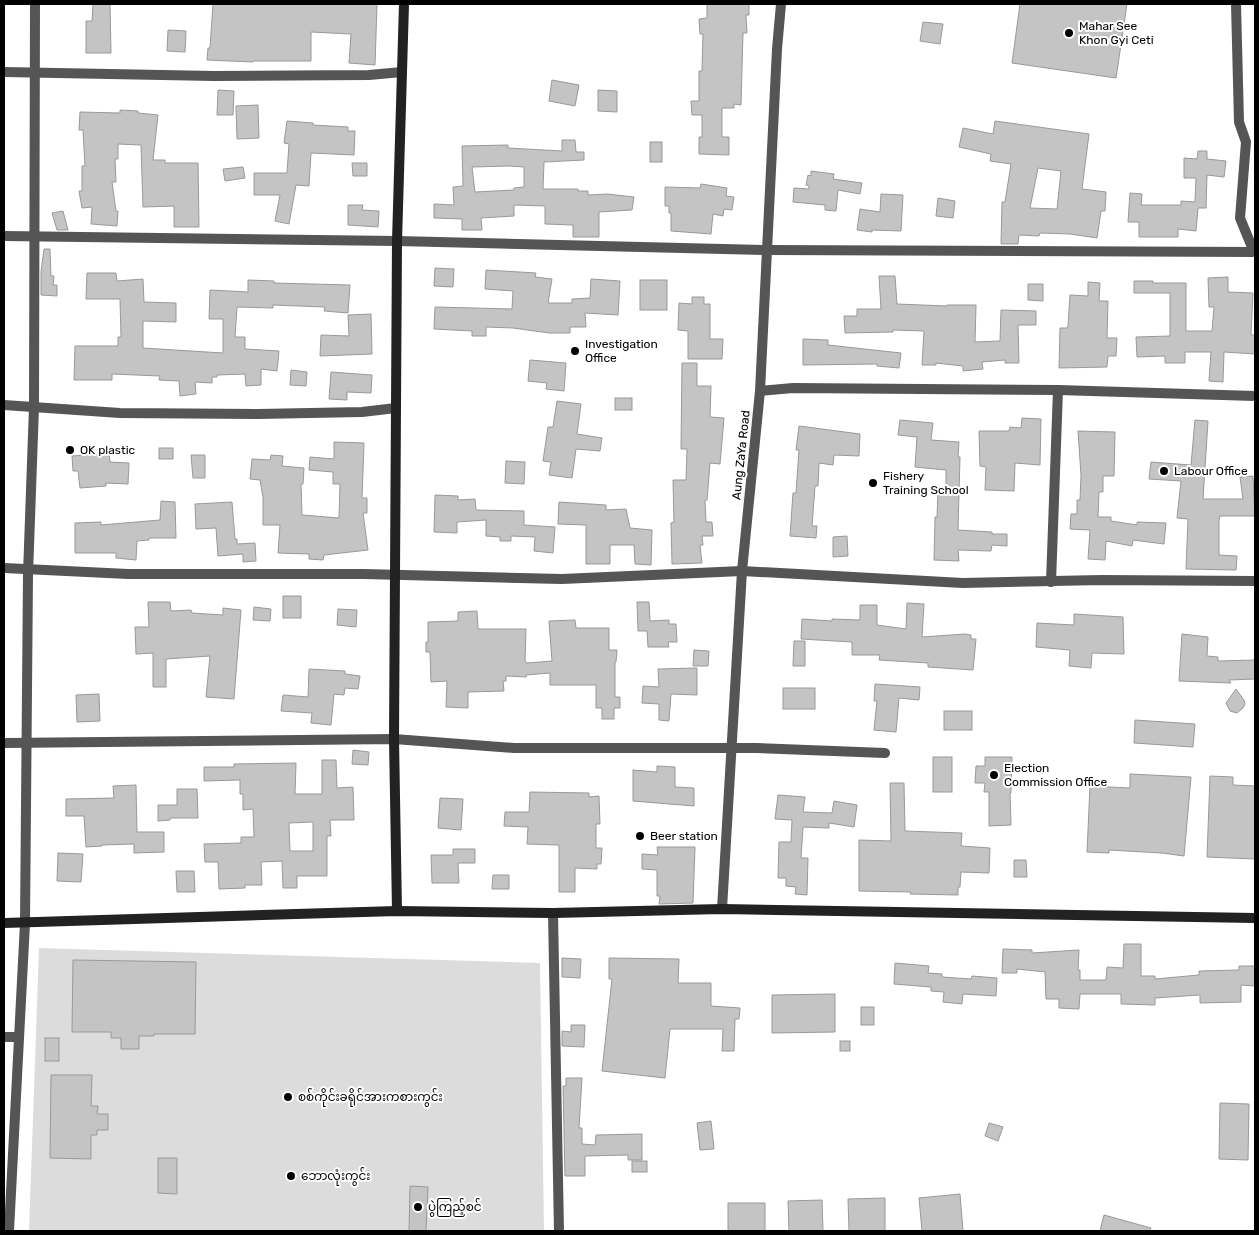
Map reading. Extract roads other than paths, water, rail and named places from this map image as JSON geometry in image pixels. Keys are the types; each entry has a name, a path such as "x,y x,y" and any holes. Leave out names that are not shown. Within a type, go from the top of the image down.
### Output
{"street":[{"path":"9,1231 7,1203 8,1139 19,1037 25,923 28,569 34,407 35,4"},
{"path":"397,911 394,574 397,241 404,4"},
{"name":"Aung ZaYa Road","path":"722,909 742,571 760,391 777,49 781,4"},
{"path":"4,236 397,241 768,250 1255,252 1240,218 1246,142 1239,122 1236,4"},
{"path":"4,72 214,76 368,75 402,72"},
{"path":"760,391 793,388 1058,390 1255,396"},
{"path":"1051,582 1058,390"},
{"path":"4,404 120,412 258,414 362,412 396,408"},
{"path":"4,568 128,574 394,574 562,579 742,571 963,583 1102,580 1255,581"},
{"path":"4,744 394,739 514,748 732,748 885,753"},
{"path":"4,923 397,911 553,913 722,909 1255,918"},
{"path":"553,913 559,1231"},
{"path":"4,1037 19,1037"}],"place":[{"name":"Mahar See Khon Gyi Ceti","path":"1069,33"},
{"name":"Investigation Office","path":"575,351"},
{"name":"OK plastic","path":"70,450"},
{"name":"Labour Office","path":"1164,471"},
{"name":"Fishery Training School","path":"873,483"},
{"name":"Election Commission Office","path":"994,775"},
{"name":"Beer station","path":"640,836"},
{"name":"စစ်ကိုင်းခရိုင်အားကစားကွင်း","path":"288,1097"},
{"name":"ဘောလုံးကွင်း","path":"291,1176"},
{"name":"ပွဲကြည့်စင်","path":"418,1207"}]}
